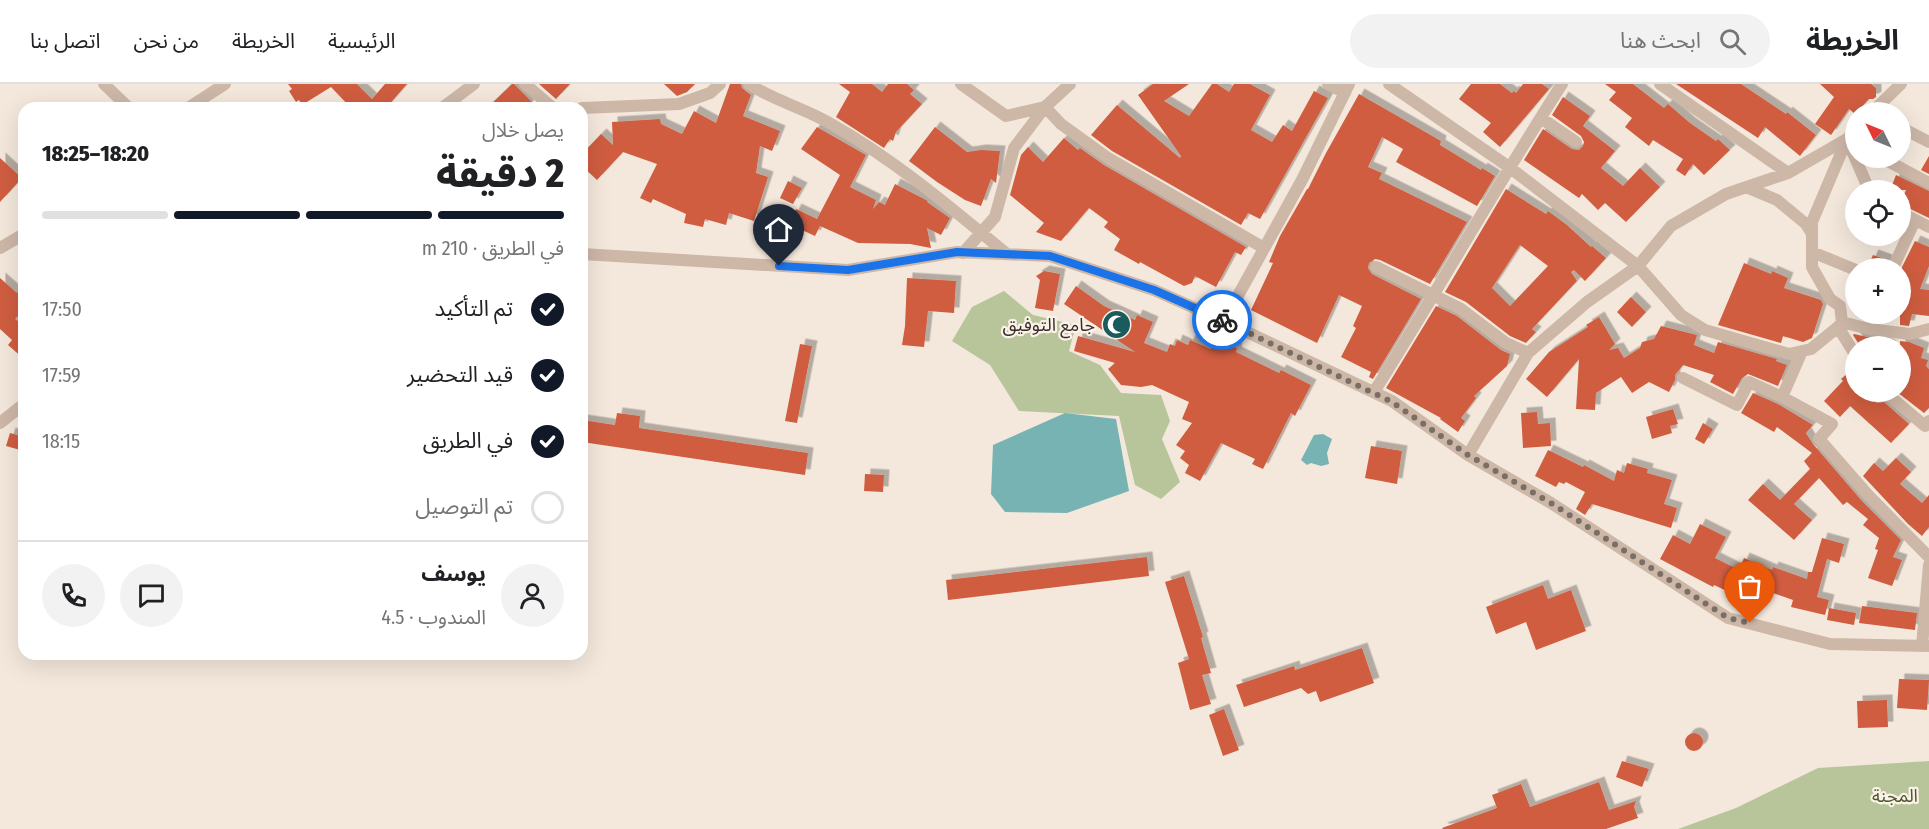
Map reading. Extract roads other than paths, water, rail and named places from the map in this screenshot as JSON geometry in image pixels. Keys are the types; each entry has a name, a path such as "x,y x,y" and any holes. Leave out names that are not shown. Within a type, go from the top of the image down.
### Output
{"street":[{"path":"104,84 123,102"},
{"path":"197,102 225,84"},
{"path":"450,102 474,84"},
{"path":"525,84 546,102"},
{"path":"588,108 679,104 710,93 720,84"},
{"path":"749,84 761,92 840,129 918,181 1007,254"},
{"path":"961,84 1006,116 1046,107"},
{"path":"963,253 995,216 1014,148 1046,107 1070,84"},
{"path":"1224,321 1303,178 1347,88 1328,84"},
{"path":"1389,84 1509,167 1638,266 1681,315 1705,330 1789,354 1811,349 1840,325 1910,334 1929,329"},
{"path":"1374,392 1434,296 1509,167 1562,84"},
{"path":"1660,84 1788,173"},
{"path":"1884,102 1901,84"},
{"path":"1046,107 1061,124 1108,158 1264,248"},
{"path":"1540,118 1576,142"},
{"path":"1911,133 1929,142"},
{"path":"1468,455 1528,353 1587,302 1638,266 1671,226 1726,194 1788,173 1845,141"},
{"path":"1845,152 1812,222 1812,267 1830,299 1840,306 1840,325 1846,336"},
{"path":"1901,168 1929,183"},
{"path":"1746,187 1777,200 1806,224 1812,234"},
{"path":"1911,218 1929,227"},
{"path":"1898,258 1915,220"},
{"path":"0,248 18,238"},
{"path":"1812,252 1845,266"},
{"path":"588,254 848,270 963,253 1050,256 1154,290 1374,392 1468,455 1551,503 1728,618 1830,644 1925,646 1929,565"},
{"path":"1376,267 1461,309 1506,343 1528,353"},
{"path":"1782,397 1802,351"},
{"path":"1683,378 1737,405 1749,382 1832,424 1819,439 1868,495 1929,557"},
{"path":"1897,402 1925,426 1929,421"},
{"path":"0,423 18,409"}],"water":[{"path":"1065,413 1116,419 1129,491 1067,513 1005,512 991,494 993,445"},
{"path":"1323,434 1332,439 1327,453 1329,464 1321,466 1311,463 1307,465 1301,460 1314,435"}],"place":[{"name":"جامع التوفيق","path":"1116,325"}],"park label":[{"name":"المجنة","path":"1895,796"}]}
